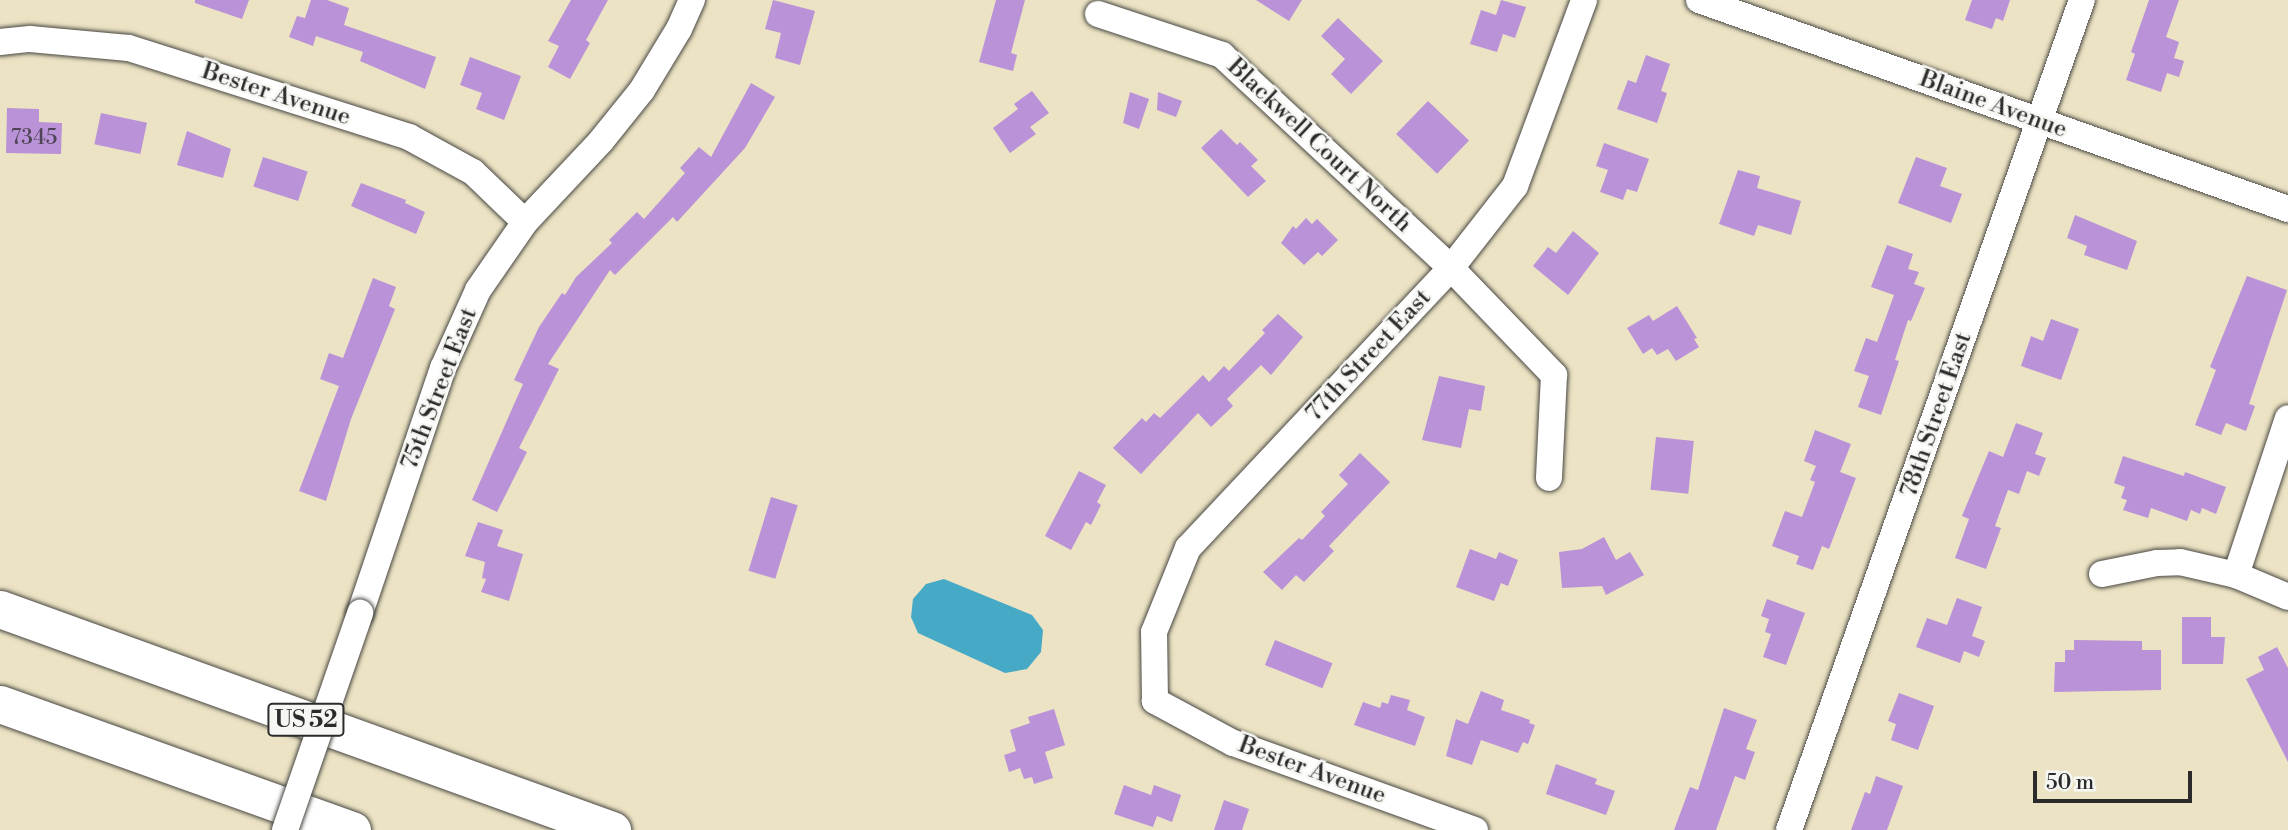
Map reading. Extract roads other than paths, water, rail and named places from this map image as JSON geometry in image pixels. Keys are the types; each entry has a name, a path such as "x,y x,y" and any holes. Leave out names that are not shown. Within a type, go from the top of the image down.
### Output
{"highway":[{"name":"US 52","path":"0,609 612,830"},
{"path":"0,704 352,830"}],"street":[{"name":"75th Street East","path":"285,830 443,368 478,290 525,222 601,141 642,90 679,29 692,0"},
{"name":"77th Street East","path":"1155,701 1154,632 1188,548 1451,268 1515,186 1584,0"},
{"name":"Blaine Avenue","path":"1699,0 2288,209"},
{"name":"78th Street East","path":"1789,830 2082,0"},
{"name":"Blackwell Court North","path":"1097,14 1222,55 1451,268 1554,375 1549,478"},
{"name":"Bester Avenue","path":"0,42 30,39 129,48 409,137 473,172 525,222"},
{"path":"2236,575 2288,418"},
{"path":"2102,574 2170,562 2236,575 2288,597"},
{"name":"Bester Avenue","path":"1155,701 1233,743 1475,830"}],"water":[{"path":"944,579 1032,615 1043,630 1041,652 1027,669 1005,673 918,633 911,617 913,599 926,584"}]}
